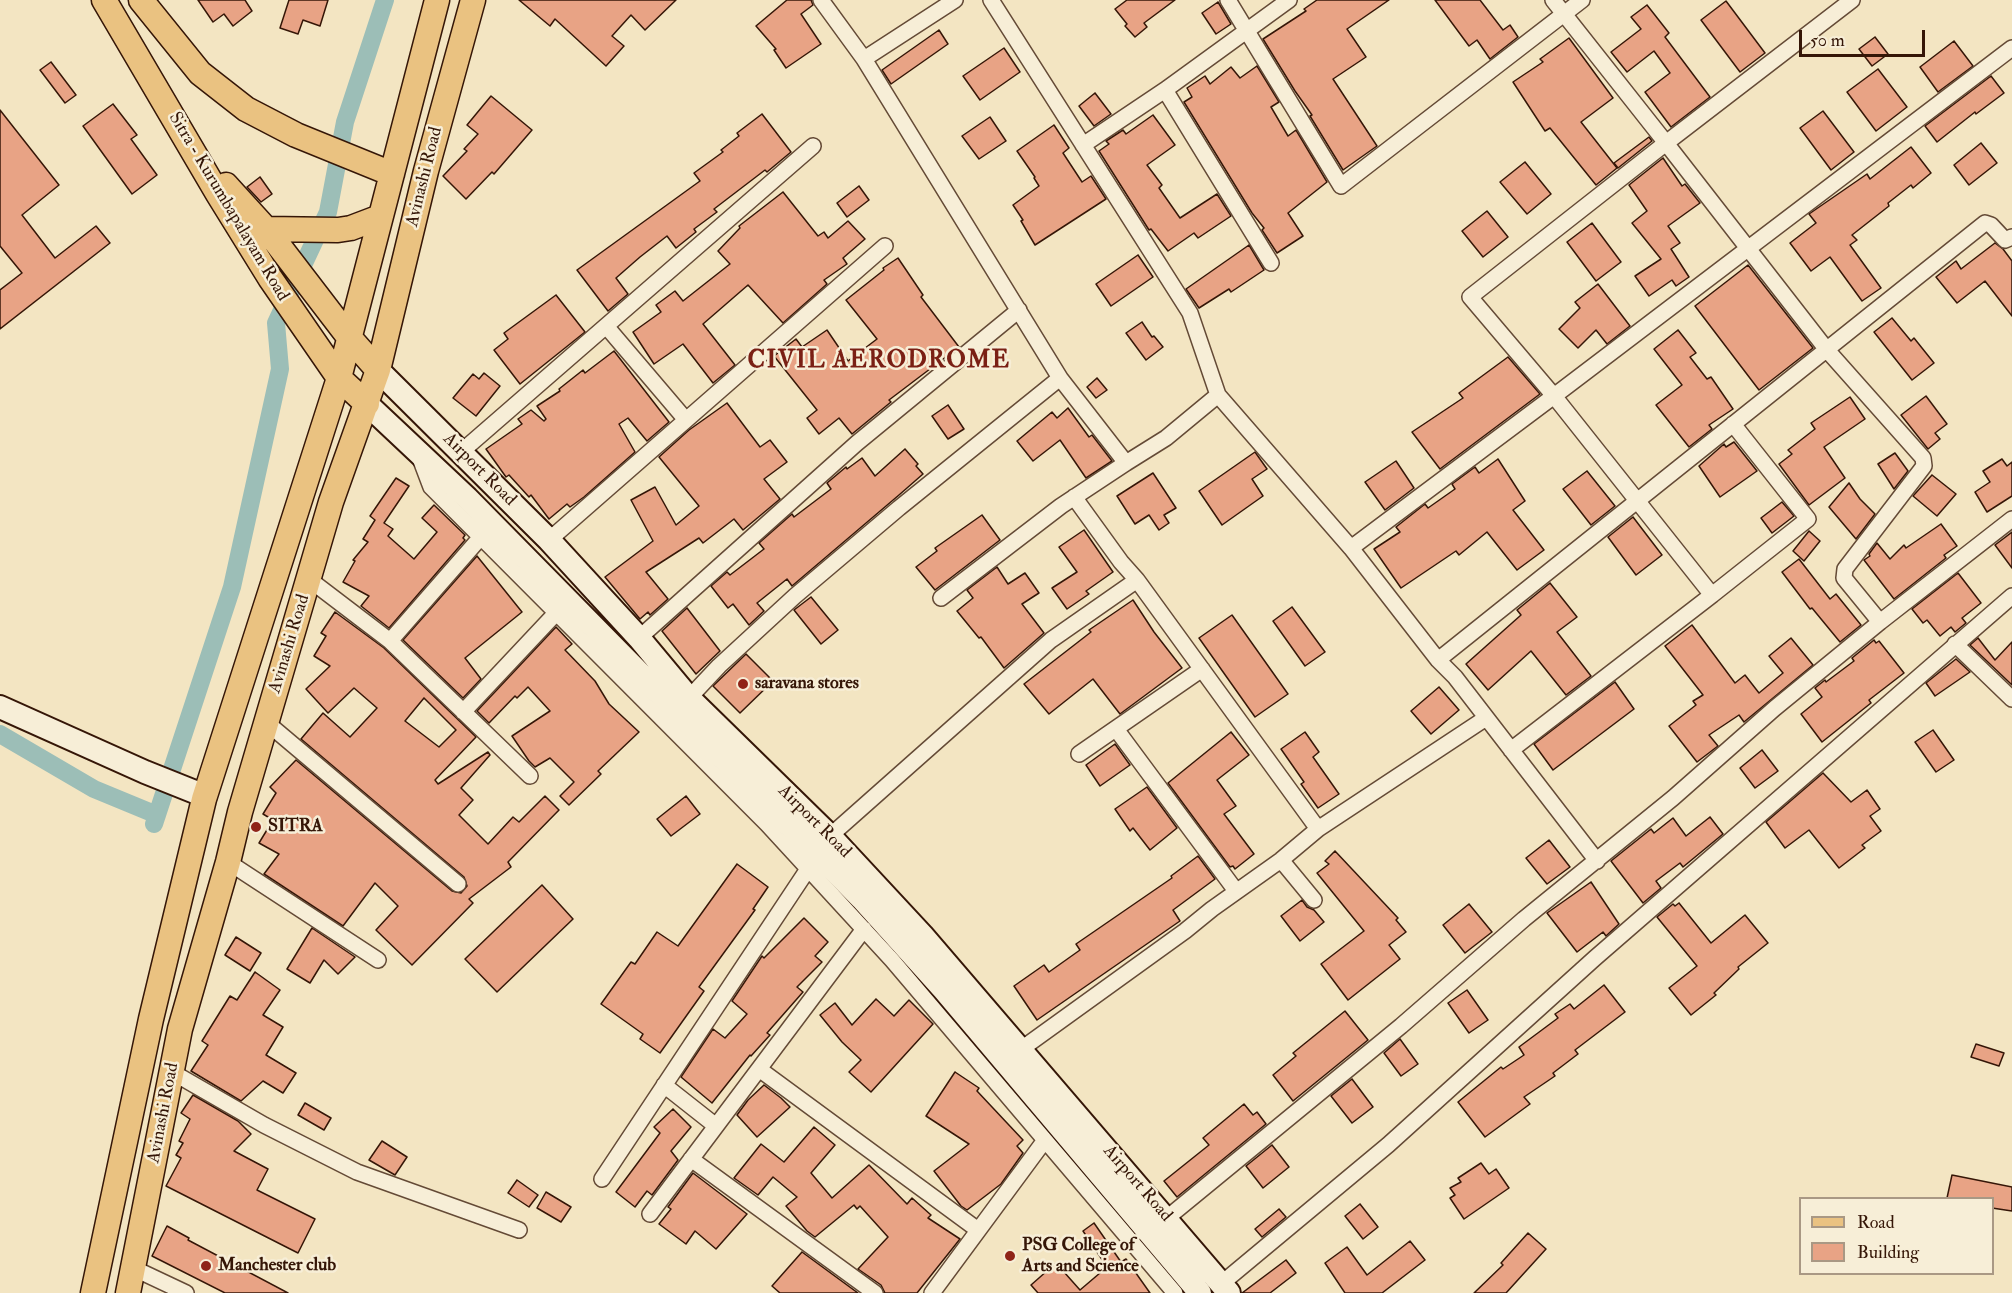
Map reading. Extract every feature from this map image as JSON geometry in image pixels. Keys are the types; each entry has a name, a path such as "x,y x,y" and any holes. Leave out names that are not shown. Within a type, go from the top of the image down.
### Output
{"main road":[{"name":"Sitra - Kurumbapalayam Road","path":"104,0 218,194 294,315 339,378 367,404"},
{"name":"Sitra - Kurumbapalayam Road","path":"116,0 214,171 270,235 348,336 378,369"},
{"path":"141,0 200,73 246,109 305,139 383,170"},
{"name":"Avinashi Road","path":"93,1293 151,1019 205,796 339,378 380,217 383,170 438,0"},
{"name":"Avinashi Road","path":"128,1293 180,1029 240,812 332,502 378,369 426,171 473,0"},
{"path":"270,235 351,228 380,217"}],"street":[{"path":"821,0 864,59 1060,378 1126,463"},
{"path":"864,59 955,0"},
{"path":"991,0 1190,313 1218,394 1351,548 1597,861"},
{"path":"1228,0 1341,186 1582,0"},
{"path":"1083,145 1165,90 1289,0"},
{"path":"1553,0 1827,350 1923,458 1924,466 1845,569 1844,578 1880,622"},
{"path":"1712,595 1554,396 1470,297 1852,0"},
{"path":"1351,548 2012,48"},
{"path":"1165,90 1271,263"},
{"path":"461,452 813,146"},
{"path":"1438,660 1985,224 1991,225 2005,240 2012,237"},
{"path":"549,540 885,246"},
{"path":"639,638 856,443 1019,310"},
{"path":"606,326 686,420"},
{"name":"Airport Road","path":"378,369 549,540 639,638 689,698 830,836 922,935 1167,1218 1225,1289"},
{"path":"689,698 718,666 795,596 899,508 1060,378"},
{"path":"941,598 1074,497 1166,438 1218,394"},
{"name":"Airport Road","path":"367,404 467,498 862,899 944,990 1200,1293"},
{"path":"1511,750 1808,519 1733,424"},
{"path":"418,452 430,487 767,824 892,960 1175,1293"},
{"path":"1074,497 1318,829"},
{"path":"1167,1218 1401,1026 1524,919 1673,798 1775,708 2012,519"},
{"path":"390,641 480,538"},
{"path":"309,580 390,641 530,776"},
{"path":"830,836 1051,640 1137,580"},
{"path":"1225,1289 1595,958 2012,596"},
{"path":"464,712 556,612"},
{"path":"1955,644 2012,699"},
{"path":"1079,754 1202,669"},
{"path":"0,707 145,772 205,796"},
{"path":"1020,1050 1281,860 1318,829 1486,718"},
{"path":"266,722 458,884"},
{"path":"1116,729 1236,891"},
{"path":"1281,860 1314,900"},
{"path":"228,862 378,960"},
{"path":"602,1179 808,869"},
{"path":"650,1214 864,929"},
{"path":"759,1069 978,1230"},
{"path":"172,1072 264,1125 357,1172 519,1230"},
{"path":"664,1085 716,1126"},
{"path":"932,1293 1045,1140"},
{"path":"691,1159 875,1293"},
{"path":"133,1268 186,1293"}],"building":[{"path":"198,0 245,0 252,11 233,26 224,14 213,22"},
{"path":"289,0 328,0 320,26 303,20 298,34 280,28"},
{"path":"519,0 676,0 645,30 631,15 612,36 624,46 606,66 555,19 550,26"},
{"path":"787,0 811,0 813,5 801,14 821,44 786,68 774,50 776,49 756,26"},
{"path":"1127,0 1175,0 1144,23 1147,27 1135,37 1115,9"},
{"path":"1317,0 1389,0 1347,29 1366,57 1333,79 1377,146 1343,170 1310,116 1312,115 1263,39 1306,11 1304,9"},
{"path":"1435,0 1480,0 1503,30 1510,25 1518,37 1490,59 1477,40 1469,46"},
{"path":"1726,1 1765,53 1740,72 1701,20"},
{"path":"1218,2 1231,24 1216,34 1202,13"},
{"path":"1647,5 1669,33 1665,37 1710,97 1671,127 1645,92 1670,73 1654,51 1627,72 1611,52 1641,29 1631,17"},
{"path":"939,30 948,44 891,84 882,70"},
{"path":"1875,37 1888,54 1872,66 1859,49"},
{"path":"1569,38 1613,98 1581,122 1617,168 1596,185 1550,128 1545,131 1513,82 1543,62 1540,59"},
{"path":"1954,41 1973,66 1938,92 1920,67"},
{"path":"1004,48 1020,72 980,100 963,76"},
{"path":"51,62 76,95 65,103 40,70"},
{"path":"1257,66 1279,102 1271,107 1288,136 1296,130 1327,182 1288,213 1303,236 1277,253 1262,230 1264,228 1252,213 1184,102 1192,97 1187,88 1205,76 1210,84 1231,67 1240,78"},
{"path":"1878,69 1907,107 1876,131 1847,92"},
{"path":"1991,76 2004,93 1937,142 1925,126"},
{"path":"1095,93 1111,114 1094,126 1079,106"},
{"path":"491,96 532,130 494,174 492,172 466,199 443,176 467,151 464,149 478,134 467,125"},
{"path":"113,104 137,135 131,139 157,175 132,194 83,126"},
{"path":"0,110 59,185 22,215 55,258 96,226 110,243 0,329 0,290 22,273 0,246"},
{"path":"1823,111 1854,152 1831,170 1800,128"},
{"path":"762,114 791,152 714,209 717,212 694,229 696,232 676,248 667,236 640,257 616,278 628,294 608,311 577,270 700,181 694,173 723,152 721,150 739,136 737,133"},
{"path":"1153,115 1175,145 1147,165 1162,185 1159,188 1180,218 1217,194 1231,216 1198,238 1194,233 1168,251 1151,229 1149,230 1099,151 1109,144 1106,141 1123,130 1126,134"},
{"path":"990,117 1006,141 979,159 962,136"},
{"path":"1054,125 1069,148 1063,153 1082,182 1091,176 1106,199 1035,245 1013,205 1039,186 1017,151"},
{"path":"1649,137 1652,141 1618,168 1614,163"},
{"path":"1981,143 1997,163 1969,185 1954,165"},
{"path":"1911,147 1931,173 1913,188 1911,185 1888,203 1889,206 1852,235 1857,240 1850,245 1881,288 1862,301 1830,257 1811,271 1790,243 1816,223 1809,214 1867,174 1870,179"},
{"path":"1663,158 1682,186 1685,184 1700,203 1668,226 1680,243 1671,249 1689,277 1676,286 1672,280 1649,296 1635,276 1661,259 1632,223 1647,211 1629,185"},
{"path":"1525,162 1551,194 1527,214 1500,182"},
{"path":"260,177 272,194 261,202 247,187"},
{"path":"859,186 869,200 847,217 837,203"},
{"path":"783,192 818,236 824,232 828,238 848,221 865,239 843,258 847,264 824,280 827,284 783,323 748,285 703,324 735,365 713,383 683,344 654,364 633,332 661,312 656,305 675,291 683,301 730,264 718,251 740,228 739,226"},
{"path":"1487,211 1508,237 1483,257 1462,231"},
{"path":"1592,223 1621,262 1596,281 1567,242"},
{"path":"1995,243 2012,261 2012,316 1985,281 1957,303 1936,277 1956,261 1961,269"},
{"path":"1249,245 1264,270 1231,292 1229,289 1199,308 1186,289"},
{"path":"1138,255 1153,277 1111,306 1096,284"},
{"path":"898,258 923,295 921,297 959,347 889,400 891,402 852,434 839,418 819,434 807,418 817,410 774,356 796,339 802,347 827,330 848,361 877,339 846,300"},
{"path":"1748,265 1813,348 1759,390 1695,306"},
{"path":"1598,284 1630,326 1607,344 1596,330 1578,348 1559,329 1580,308 1575,302"},
{"path":"556,295 585,332 520,384 494,350 508,339 504,333"},
{"path":"1892,318 1911,341 1914,338 1934,363 1912,380 1874,332"},
{"path":"1142,322 1152,337 1154,336 1163,347 1146,360 1126,333"},
{"path":"1678,330 1696,353 1690,357 1707,379 1711,377 1733,409 1709,425 1712,429 1689,447 1656,405 1682,385 1654,349"},
{"path":"614,351 669,422 647,441 628,418 619,424 635,452 584,497 570,507 567,504 549,519 531,495 529,497 509,475 506,477 486,449 522,424 518,419 531,410 544,421 546,419 537,406 560,391 559,389 583,370 585,373"},
{"path":"1508,357 1540,394 1440,469 1412,432 1463,398 1459,393"},
{"path":"484,373 500,386 476,416 453,398 473,374 479,379"},
{"path":"1097,378 1107,390 1096,398 1087,387"},
{"path":"1926,396 1947,424 1935,433 1940,439 1928,449 1901,415"},
{"path":"1850,397 1865,419 1824,447 1845,478 1809,505 1779,464 1792,454 1788,450 1815,429 1811,423"},
{"path":"727,403 760,447 770,440 787,462 764,479 780,499 743,530 734,519 703,543 699,538 646,572 668,599 650,615 648,612 640,619 605,577 653,541 631,500 655,487 676,525 699,506 659,457 689,430"},
{"path":"948,405 964,429 948,439 932,416"},
{"path":"1068,408 1089,437 1092,435 1112,461 1086,478 1060,440 1033,461 1017,441 1052,412 1057,418"},
{"path":"1734,442 1757,471 1720,497 1699,466 1724,444 1726,447"},
{"path":"905,449 923,474 792,586 787,579 757,603 764,611 749,625 733,604 728,608 711,586 727,572 730,575 764,549 759,543 792,514 794,517 831,489 827,483 846,467 847,469 862,458 875,476"},
{"path":"1255,452 1267,469 1252,479 1263,496 1222,525 1199,491"},
{"path":"1895,453 1908,471 1894,489 1878,464"},
{"path":"1498,459 1525,501 1513,510 1544,550 1517,570 1487,532 1459,555 1456,551 1401,588 1374,549 1400,532 1396,527 1425,504 1428,508 1455,489 1452,484 1475,467 1479,473"},
{"path":"2002,459 2007,466 2012,462 2012,496 1987,512 1975,492 1990,482 1983,471"},
{"path":"1396,461 1414,488 1385,510 1365,482"},
{"path":"1587,471 1615,506 1591,525 1563,489"},
{"path":"1153,473 1176,508 1164,515 1169,523 1159,530 1149,515 1135,524 1117,496"},
{"path":"1932,475 1956,494 1937,516 1913,496"},
{"path":"396,478 409,486 384,523 393,529 388,536 414,559 437,532 422,518 434,505 465,535 463,538 465,540 389,628 361,606 369,596 343,582 355,561 353,560 368,542 363,539 375,520 370,516"},
{"path":"1849,483 1860,499 1875,514 1856,539 1829,507"},
{"path":"1782,502 1794,516 1772,533 1761,518"},
{"path":"982,515 1000,540 935,590 916,567 937,551 935,548"},
{"path":"1633,517 1662,555 1636,575 1608,537"},
{"path":"1941,524 1957,546 1944,555 1946,558 1894,599 1864,560 1870,556 1869,554 1877,543 1890,559 1904,545 1906,548"},
{"path":"1084,530 1113,572 1086,591 1089,594 1067,609 1052,588 1077,572 1059,547"},
{"path":"1809,531 1820,541 1804,561 1793,551"},
{"path":"2012,532 2012,568 1995,545"},
{"path":"477,556 522,612 465,658 481,679 463,698 403,640"},
{"path":"1799,559 1830,599 1836,594 1861,625 1840,642 1812,608 1810,609 1782,572"},
{"path":"997,567 1008,584 1025,573 1039,593 1022,604 1044,633 1004,668 981,637 979,638 957,611 973,598 967,590"},
{"path":"1958,573 1981,603 1962,618 1966,623 1955,632 1951,627 1940,636 1927,620 1923,623 1912,609"},
{"path":"1550,583 1577,617 1557,632 1591,676 1566,695 1531,651 1488,690 1466,664 1521,615 1517,610"},
{"path":"811,597 838,630 821,644 794,610"},
{"path":"1133,600 1182,668 1120,714 1093,679 1049,714 1024,684 1091,632 1089,630"},
{"path":"1292,607 1325,652 1305,666 1273,621"},
{"path":"687,608 720,651 696,674 662,631"},
{"path":"335,612 384,648 476,737 435,780 438,784 488,752 490,755 461,788 473,800 459,815 488,844 513,817 519,822 545,796 559,810 508,862 511,867 469,899 473,903 412,965 376,930 398,906 375,883 343,926 264,874 279,854 259,843 273,820 263,814 276,793 270,787 296,760 452,891 461,893 467,886 464,877 301,739 323,713 350,737 377,708 354,688 328,713 306,689 330,666 314,656 326,636 321,633","holes":["424,698 456,730 439,747 405,721"]},
{"path":"1232,615 1288,694 1255,717 1199,638"},
{"path":"1692,625 1735,683 1745,675 1759,693 1783,673 1769,656 1791,638 1813,665 1744,722 1739,715 1709,735 1718,746 1697,762 1669,726 1696,705 1693,701 1703,695 1665,646"},
{"path":"556,627 572,644 565,650 595,681 609,704 639,732 598,771 601,774 569,805 560,796 574,782 550,758 535,767 512,736 550,711 528,687 517,698 515,696 489,723 477,711"},
{"path":"1978,638 1995,660 2012,642 2012,685 1970,645"},
{"path":"1874,640 1876,643 1879,641 1904,673 1869,700 1871,703 1822,742 1801,714 1822,697 1815,688 1854,661 1852,658"},
{"path":"746,654 773,681 740,713 713,686"},
{"path":"1956,659 1970,672 1935,696 1926,683"},
{"path":"1615,682 1634,709 1553,770 1534,744"},
{"path":"1439,687 1459,710 1431,734 1411,711"},
{"path":"1933,730 1954,760 1936,772 1915,742"},
{"path":"1231,732 1249,755 1217,780 1236,806 1224,814 1254,854 1235,869 1233,866 1230,867 1168,783"},
{"path":"1305,732 1319,752 1313,757 1339,794 1318,808 1301,784 1304,782 1281,749"},
{"path":"1115,744 1130,765 1100,786 1086,765"},
{"path":"1762,750 1778,771 1755,788 1740,768"},
{"path":"1823,773 1851,802 1867,790 1880,809 1870,816 1881,831 1862,845 1865,848 1839,868 1809,830 1785,848 1766,822"},
{"path":"1147,787 1177,828 1150,850 1133,828 1130,831 1115,809"},
{"path":"686,796 700,814 671,836 657,819"},
{"path":"1710,817 1723,834 1683,867 1680,863 1656,881 1661,888 1643,903 1611,861 1651,829 1654,833 1673,818 1686,836"},
{"path":"1549,840 1570,867 1547,884 1526,858"},
{"path":"1335,851 1398,918 1396,920 1406,932 1389,945 1400,959 1348,1000 1321,964 1364,931 1317,873 1329,864 1325,861"},
{"path":"1198,856 1215,879 1173,910 1180,921 1037,1020 1014,986 1044,965 1049,972 1080,950 1076,944 1172,878 1171,876"},
{"path":"737,864 768,887 753,909 755,910 699,987 704,991 660,1053 640,1039 643,1034 601,1004 631,962 635,964 657,932 678,946"},
{"path":"1591,882 1619,924 1606,936 1603,932 1577,952 1547,913"},
{"path":"542,885 573,919 497,992 465,959"},
{"path":"1302,900 1324,922 1300,941 1281,916"},
{"path":"1679,903 1711,943 1745,915 1768,943 1738,967 1739,969 1714,993 1716,995 1691,1015 1669,988 1697,966 1657,917 1673,904 1675,906"},
{"path":"1469,904 1492,932 1465,953 1443,925"},
{"path":"804,918 828,942 815,956 822,962 797,987 803,992 767,1033 770,1035 750,1055 712,1103 681,1077 713,1029 725,1038 747,1014 732,1001 762,956 764,958"},
{"path":"312,928 355,957 338,974 324,960 310,983 287,969"},
{"path":"236,937 261,953 250,971 225,955"},
{"path":"255,972 280,990 263,1015 283,1027 266,1055 296,1073 283,1093 263,1081 241,1101 191,1071 208,1045 202,1041 230,996 237,1000"},
{"path":"1604,985 1625,1012 1575,1050 1578,1054 1553,1073 1555,1076 1524,1097 1530,1104 1485,1137 1458,1102 1501,1067 1503,1069 1524,1055 1519,1047 1558,1018 1555,1014 1570,1004 1574,1009"},
{"path":"1467,990 1488,1020 1469,1033 1448,1003"},
{"path":"876,999 894,1016 909,1000 933,1024 871,1092 849,1072 861,1060 842,1042 820,1015 835,1003 852,1025"},
{"path":"1345,1011 1368,1040 1293,1101 1273,1075 1296,1056 1293,1053"},
{"path":"1400,1039 1418,1064 1401,1076 1384,1053"},
{"path":"1976,1044 2004,1053 1999,1066 1971,1057"},
{"path":"955,1072 979,1088 977,1091 1023,1140 1017,1146 1023,1153 1001,1184 967,1210 961,1206 934,1171 969,1144 926,1116"},
{"path":"1352,1079 1373,1107 1352,1123 1331,1096"},
{"path":"764,1085 790,1107 757,1137 737,1115 748,1100"},
{"path":"193,1095 238,1121 251,1134 234,1151 268,1169 257,1190 315,1219 298,1253 166,1186 181,1158 176,1155 183,1143 179,1141 190,1119 181,1113"},
{"path":"305,1103 331,1118 324,1130 298,1115"},
{"path":"1244,1104 1253,1115 1257,1112 1266,1124 1177,1197 1164,1181 1209,1145 1203,1138"},
{"path":"673,1109 691,1127 671,1151 678,1160 652,1195 647,1191 635,1207 616,1192 660,1133 654,1127"},
{"path":"814,1127 835,1145 811,1173 832,1198 869,1165 907,1204 912,1198 931,1215 928,1218 960,1239 917,1293 885,1293 881,1285 858,1269 888,1237 860,1206 857,1209 854,1205 815,1237 786,1206 797,1197 773,1177 758,1195 734,1178 761,1144 784,1162"},
{"path":"382,1141 407,1157 395,1175 369,1160"},
{"path":"1272,1145 1289,1167 1263,1188 1246,1166"},
{"path":"1481,1163 1489,1174 1496,1169 1509,1188 1464,1219 1450,1198 1455,1195 1450,1188 1461,1182 1458,1178"},
{"path":"693,1173 747,1214 716,1249 695,1231 686,1244 659,1224 671,1209 668,1207"},
{"path":"1952,1175 2012,1187 2012,1211 1994,1208 1994,1197 1947,1197"},
{"path":"517,1180 538,1195 529,1207 508,1193"},
{"path":"546,1192 571,1207 561,1222 537,1208"},
{"path":"1360,1204 1378,1227 1363,1239 1345,1216"},
{"path":"1279,1209 1286,1217 1262,1237 1255,1229"},
{"path":"1094,1223 1121,1262 1126,1259 1150,1293 1038,1293 1031,1285 1056,1263 1080,1290 1107,1267 1083,1231"},
{"name":"Manchester club","path":"167,1226 189,1238 188,1240 288,1293 225,1293 152,1256"},
{"path":"1528,1233 1546,1249 1506,1293 1474,1293 1503,1265 1501,1263"},
{"path":"1410,1241 1425,1260 1382,1293 1345,1293 1325,1263 1347,1247 1367,1275"},
{"path":"802,1252 858,1293 780,1293 772,1286"},
{"path":"1286,1260 1296,1273 1270,1293 1242,1293"}],"waterway":[{"path":"154,824 232,587 280,369 276,323 328,212 345,122 385,0"},
{"path":"0,734 94,789 157,815"}],"place":[{"name":"saravana stores","path":"743,684"},
{"name":"SITRA","path":"256,827"},
{"name":"PSG College of Arts and Science","path":"1010,1256"},
{"name":"Manchester club","path":"206,1266"}],"district":[{"name":"CIVIL AERODROME","path":"879,362"}]}
